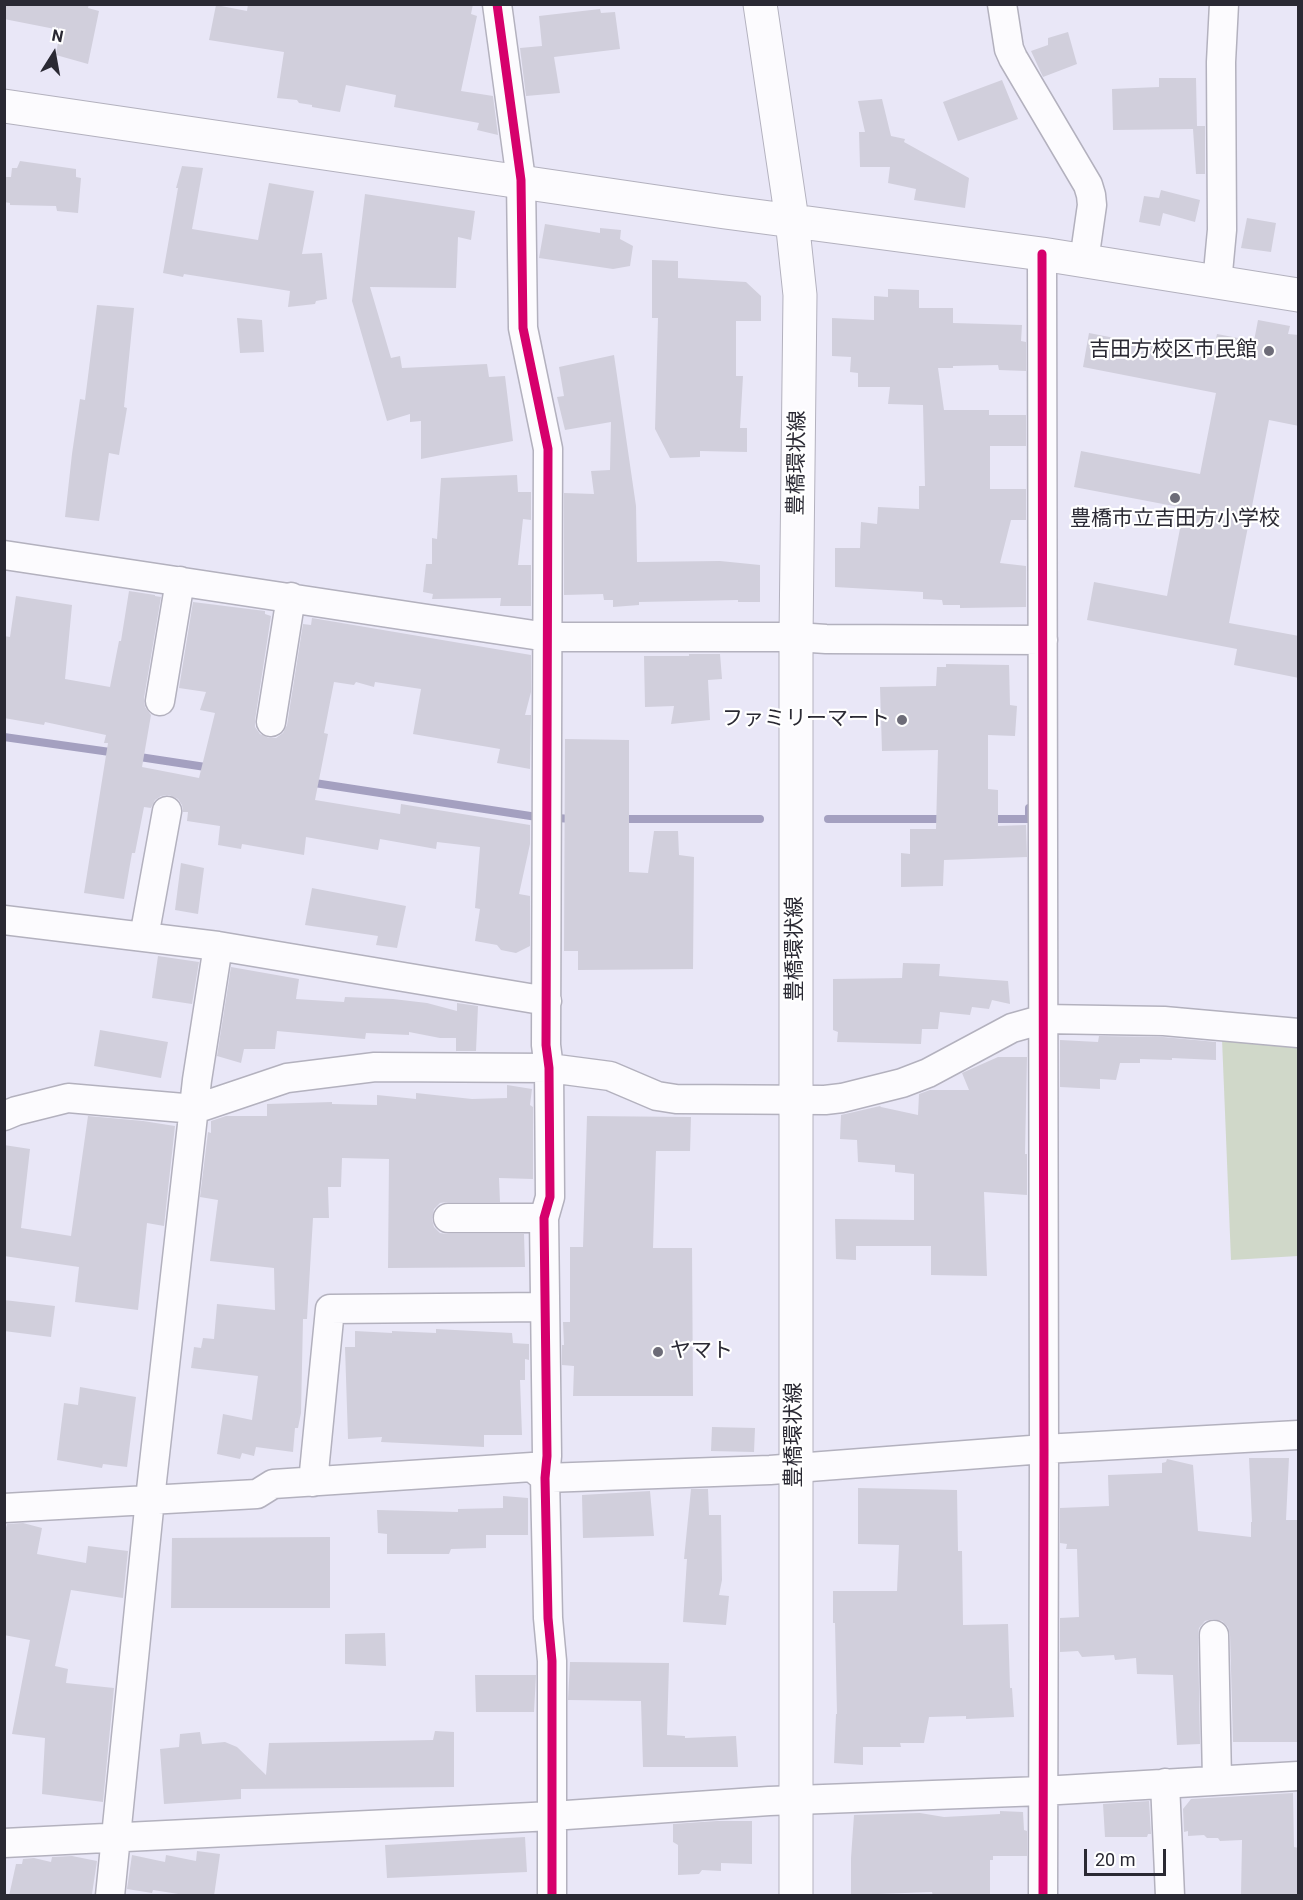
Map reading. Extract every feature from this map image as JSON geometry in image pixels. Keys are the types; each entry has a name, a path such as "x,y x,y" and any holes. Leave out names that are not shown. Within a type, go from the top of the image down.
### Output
{"main road":[{"name":"豊橋環状線","path":"760,4 792,219 800,296 796,637 796,1896"},
{"path":"4,106 521,180 725,212 792,219 1042,254 1299,295"}],"street":[{"path":"497,4 521,180 523,328 548,449 546,1045 549,1068 550,1197 544,1218 547,1456 545,1478 548,1618 552,1661 552,1896"},
{"path":"1002,4 1012,58 1088,185 1092,205 1084,261"},
{"path":"1217,283 1222,230 1221,62 1224,4"},
{"path":"1042,254 1043,1896"},
{"path":"4,555 548,637 1043,640"},
{"path":"160,701 180,581"},
{"path":"271,722 291,597"},
{"path":"144,937 167,811"},
{"path":"4,920 218,946 547,1001"},
{"path":"110,1896 150,1499 197,1080 218,946"},
{"path":"4,1116 68,1098 195,1109 287,1078 375,1067 549,1068 610,1076 657,1096 676,1099 842,1098 902,1083 928,1073 1012,1028 1044,1019 1164,1021 1299,1033"},
{"path":"448,1218 544,1218"},
{"path":"313,1482 330,1309 545,1306"},
{"path":"4,1508 257,1494 273,1484 532,1467 545,1478 770,1470 1044,1449 1299,1435"},
{"path":"1214,1635 1217,1780"},
{"path":"5,1844 1299,1776"},
{"path":"1165,1783 1170,1896"}],"green space":[{"path":"1222,1039 1298,1047 1298,1256 1231,1260"}],"building":[{"path":"4,4 89,4 88,8 99,11 88,64 56,55 60,30 4,19"},
{"path":"248,4 473,4 471,14 477,16 461,91 493,96 498,135 477,130 479,123 394,107 396,95 346,85 340,112 312,107 312,105 299,103 297,100 277,98 284,52 209,40 216,5 247,11"},
{"path":"600,9 601,13 615,12 620,49 554,57 560,93 526,96 520,48 542,46 539,16"},
{"path":"1068,32 1077,64 1043,77 1031,51 1048,45 1048,38"},
{"path":"1159,78 1196,78 1197,126 1205,126 1205,174 1196,174 1193,129 1113,130 1112,89 1159,87"},
{"path":"1002,80 1018,119 958,141 943,102"},
{"path":"882,99 891,136 905,139 904,142 969,178 965,208 914,200 916,189 888,183 890,167 860,167 859,132 865,132 858,101"},
{"path":"20,161 76,169 76,177 81,178 78,213 57,211 56,206 10,205 4,202 4,177 11,177 12,168 17,168"},
{"path":"182,166 203,168 192,229 258,240 269,183 314,191 302,254 322,253 327,299 316,301 315,304 288,307 290,291 184,274 183,277 163,273 178,188 176,188"},
{"path":"1161,190 1200,200 1195,222 1163,213 1160,226 1139,222 1144,196 1159,198"},
{"path":"365,194 475,211 471,240 458,237 456,288 370,287 391,358 400,356 402,368 487,364 489,377 505,376 513,441 421,459 421,421 410,422 410,414 387,421 352,301"},
{"path":"1247,218 1276,223 1271,252 1241,248"},
{"path":"545,224 600,233 600,228 621,230 620,239 633,246 630,266 613,269 539,258"},
{"path":"652,260 678,261 678,278 746,282 761,296 761,321 736,321 736,376 743,376 740,428 747,428 747,452 700,451 700,457 670,458 655,429 658,318 652,318"},
{"path":"888,289 919,290 919,308 953,308 953,323 1022,325 1021,341 1026,342 1026,371 999,370 998,365 938,368 944,410 989,410 989,415 1026,415 1026,446 990,446 990,489 1026,489 1026,520 1011,520 1000,563 1026,566 1026,607 960,608 960,605 943,605 942,600 923,599 923,592 835,587 835,548 860,548 861,522 877,524 878,507 919,509 919,486 925,486 923,405 888,404 890,387 858,387 858,373 850,372 851,357 832,356 832,318 874,320 874,296 888,297"},
{"path":"97,305 134,308 124,407 127,408 119,455 109,453 99,521 65,517 80,399 85,400"},
{"path":"237,318 262,320 264,352 240,353"},
{"path":"1258,320 1290,326 1288,334 1299,335 1299,426 1269,420 1229,623 1299,636 1299,678 1234,665 1237,649 1087,620 1094,582 1167,596 1184,508 1074,487 1081,451 1200,474 1216,393 1083,367 1089,333 1212,357 1217,334 1254,341"},
{"path":"614,355 636,506 637,562 720,561 760,565 760,602 738,602 738,600 639,602 639,605 613,607 613,600 604,600 603,594 564,595 564,493 594,494 591,471 610,470 611,422 565,430 557,397 564,396 559,367"},
{"path":"517,475 518,492 531,492 531,520 523,519 518,565 531,565 531,606 500,606 501,598 432,599 433,594 423,592 426,564 432,564 432,538 437,539 441,478"},
{"path":"129,591 161,597 144,698 145,707 151,715 142,767 199,778 215,713 200,710 206,692 179,688 193,602 265,611 265,614 271,616 255,720 255,727 260,734 269,738 276,738 283,733 287,725 303,624 311,625 312,618 531,655 531,692 525,715 531,715 530,769 497,763 500,749 413,734 421,689 375,682 374,687 356,682 354,685 334,682 324,733 328,734 315,800 400,814 401,804 530,825 530,844 519,894 530,896 530,946 516,953 501,950 497,945 475,941 480,909 475,908 480,847 437,842 436,849 380,839 378,850 306,837 304,855 242,844 241,849 218,845 220,826 187,821 188,812 183,812 178,799 169,795 155,800 151,808 144,807 135,853 132,853 124,899 84,893 108,743 104,743 106,735 45,722 44,725 4,718 4,636 10,637 16,596 72,605 65,679 110,687 119,641 121,641"},
{"path":"689,654 720,654 722,679 708,680 710,720 671,724 674,706 645,707 644,656 689,656"},
{"path":"946,664 1009,665 1010,705 1017,706 1015,736 988,735 988,789 998,790 998,826 1026,825 1027,857 944,860 943,886 901,887 901,853 910,854 910,829 936,829 938,750 882,751 880,687 936,686 937,667 946,667"},
{"path":"565,739 629,740 629,872 648,873 654,831 678,831 679,855 694,857 693,969 578,970 578,951 564,951"},
{"path":"181,863 204,868 198,914 175,910"},
{"path":"312,888 406,906 397,948 376,945 378,936 305,925"},
{"path":"158,956 199,962 192,1004 152,998"},
{"path":"903,963 940,964 939,976 1008,981 1010,1004 992,1000 989,1009 972,1007 970,1015 940,1012 938,1029 922,1029 921,1044 837,1042 838,1032 833,1030 833,979 902,978"},
{"path":"231,967 299,979 296,999 344,1002 345,997 393,999 427,1003 457,1011 457,1003 478,1006 476,1051 456,1051 456,1038 440,1038 409,1032 409,1035 366,1033 365,1039 277,1031 275,1049 244,1049 241,1063 217,1056"},
{"path":"100,1030 168,1042 161,1078 94,1066"},
{"path":"1099,1036 1163,1037 1216,1042 1216,1060 1140,1059 1140,1063 1120,1063 1116,1080 1100,1079 1100,1089 1060,1087 1060,1040 1098,1042"},
{"path":"998,1057 1027,1057 1025,1154 1027,1154 1027,1195 984,1192 987,1276 931,1275 931,1246 856,1246 856,1260 836,1259 835,1219 914,1220 914,1174 895,1172 895,1165 858,1162 857,1140 840,1139 841,1115 880,1106 918,1115 919,1094 930,1090 969,1090 962,1073"},
{"path":"507,1085 532,1089 530,1105 533,1107 533,1179 499,1178 500,1202 440,1203 434,1209 432,1219 434,1227 440,1233 524,1234 525,1267 388,1268 389,1159 342,1158 341,1187 328,1187 329,1218 313,1218 307,1319 303,1319 301,1413 298,1428 295,1428 293,1452 256,1447 254,1456 242,1453 240,1459 217,1454 223,1414 252,1420 258,1376 191,1368 194,1347 201,1348 203,1338 214,1339 217,1304 275,1310 274,1268 210,1261 218,1200 200,1197 211,1121 226,1116 267,1116 267,1104 332,1102 332,1104 377,1105 377,1095 416,1099 416,1093 472,1099 507,1098"},
{"path":"88,1116 175,1126 164,1226 147,1223 138,1310 75,1302 79,1267 4,1256 4,1145 30,1149 21,1228 71,1236"},
{"path":"587,1116 691,1117 690,1151 656,1151 653,1248 692,1248 693,1396 573,1396 574,1366 562,1365 563,1322 570,1322 570,1247 583,1247"},
{"path":"4,1300 55,1306 51,1337 4,1331"},
{"path":"436,1329 512,1333 513,1343 529,1344 529,1360 525,1359 525,1380 520,1380 522,1435 484,1435 484,1447 381,1442 382,1437 348,1439 345,1347 355,1347 355,1331 436,1333"},
{"path":"80,1387 136,1397 127,1467 103,1464 102,1468 57,1460 64,1403 78,1405"},
{"path":"712,1427 755,1428 754,1452 711,1451"},
{"path":"1249,1458 1289,1458 1286,1520 1299,1520 1299,1742 1233,1742 1230,1634 1228,1627 1222,1621 1213,1619 1205,1621 1199,1628 1198,1635 1200,1744 1177,1745 1173,1675 1137,1674 1136,1658 1115,1660 1114,1655 1082,1657 1078,1651 1060,1652 1060,1618 1079,1617 1077,1549 1066,1549 1067,1544 1060,1543 1060,1508 1109,1506 1108,1475 1162,1473 1162,1463 1167,1459 1193,1465 1198,1531 1251,1537"},
{"path":"858,1488 957,1490 958,1551 962,1551 963,1625 1008,1624 1010,1688 1012,1688 1014,1717 966,1719 966,1716 929,1717 924,1743 900,1743 901,1747 863,1747 863,1765 834,1763 837,1714 833,1591 897,1591 899,1545 858,1544"},
{"path":"691,1489 708,1489 709,1515 721,1515 722,1580 719,1595 729,1596 726,1625 683,1622 687,1559 684,1559"},
{"path":"650,1491 654,1536 583,1538 582,1495"},
{"path":"503,1496 528,1498 528,1535 486,1535 486,1548 451,1549 449,1554 387,1554 387,1534 378,1533 377,1510 458,1512 458,1509 503,1508"},
{"path":"23,1523 42,1528 37,1554 86,1563 88,1546 128,1551 123,1598 71,1590 55,1666 68,1669 66,1683 114,1688 103,1802 42,1794 45,1738 12,1734 30,1640 4,1635 4,1536 7,1524"},
{"path":"330,1537 330,1608 171,1608 172,1538"},
{"path":"385,1633 386,1666 345,1664 345,1634"},
{"path":"570,1662 669,1663 667,1735 685,1736 685,1738 736,1736 738,1767 643,1767 641,1701 568,1700"},
{"path":"475,1675 536,1675 534,1712 476,1712"},
{"path":"435,1731 454,1732 454,1787 241,1789 241,1799 164,1804 160,1749 179,1747 180,1734 200,1732 202,1744 225,1742 237,1747 266,1775 269,1743 433,1740"},
{"path":"1293,1793 1294,1847 1299,1848 1299,1896 1241,1896 1242,1840 1220,1841 1218,1838 1207,1838 1204,1835 1188,1836 1188,1831 1184,1832 1183,1809 1191,1799"},
{"path":"1149,1801 1151,1834 1147,1837 1105,1837 1103,1804"},
{"path":"1000,1811 1023,1812 1024,1830 1027,1831 1027,1856 993,1856 993,1860 990,1860 990,1896 933,1896 932,1892 851,1895 854,1815 920,1813 944,1817 1000,1814"},
{"path":"752,1821 752,1864 721,1863 721,1871 702,1870 699,1874 678,1875 678,1845 673,1842 673,1824"},
{"path":"525,1837 527,1872 387,1878 385,1845"},
{"path":"197,1851 220,1854 214,1896 191,1896 153,1890 152,1893 127,1889 132,1855 165,1862 166,1855 196,1861"},
{"path":"72,1856 97,1861 92,1894 9,1896 16,1864 22,1864 23,1859 34,1858 51,1862 52,1857"}],"waterway":[{"path":"4,737 117,753"},
{"path":"133,756 212,768"},
{"path":"308,782 537,817 574,819"},
{"path":"987,819 1029,819 1029,808"},
{"path":"620,819 760,819"},
{"path":"828,819 947,819"}],"cycle path":[{"path":"497,4 521,180 523,328 548,449 546,1045 549,1068 550,1197 544,1218 547,1456 545,1478 548,1618 552,1661 552,1896"},
{"path":"1042,254 1043,1896"}],"place":[{"name":"吉田方校区市民館","path":"1269,351"},
{"name":"豊橋市立吉田方小学校","path":"1175,498"},
{"name":"ファミリーマート","path":"902,720"},
{"name":"ヤマト","path":"658,1352"}]}
